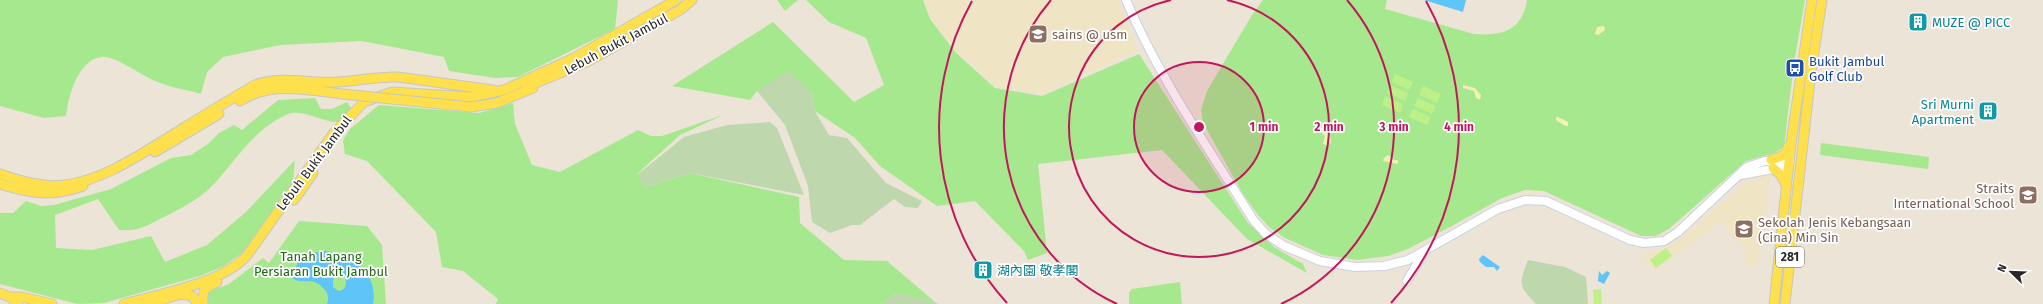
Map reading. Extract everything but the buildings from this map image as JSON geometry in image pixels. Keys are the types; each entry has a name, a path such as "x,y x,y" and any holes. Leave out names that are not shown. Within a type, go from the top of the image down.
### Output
{"main road":[{"name":"Lebuh Bukit Jambul","path":"124,304 212,278 237,266 252,248 333,134 364,102 392,92 471,97 504,90 574,58 676,0"},
{"name":"Lebuh Bukit Jambul","path":"148,304 217,282 240,269 252,257 338,138 356,116 369,105 392,98 472,102 485,101 554,77 587,62 680,10 692,0"},
{"path":"680,10 698,0"},
{"name":"281","path":"1774,304 1791,163 1791,143 1812,0"},
{"name":"281","path":"1785,304 1798,175 1822,0"},
{"path":"0,174 46,185 65,185 82,181 111,170 145,152 255,85 265,81 280,79 337,82 385,76 398,76 489,90 504,90"},
{"path":"0,184 28,192 62,193 110,176 173,142 246,97 257,92 282,88 471,107 497,103 513,98 554,77"},
{"path":"1787,187 1781,175 1772,164 1785,153 1791,143"},
{"path":"1798,175 1791,163 1802,150"},
{"path":"203,304 202,295 205,289 217,282"},
{"path":"0,292 10,296 22,297 52,304"},
{"path":"180,294 192,296 198,304"},
{"path":"10,296 18,304"}],"street":[{"path":"1126,0 1139,30 1166,79 1254,221 1266,234 1284,246 1331,264 1374,267 1398,263 1417,257 1498,210 1525,200 1546,201 1630,240 1644,244 1655,243 1664,241 1678,232 1741,175 1772,164 1791,163"},
{"path":"1398,263 1404,267 1408,279 1418,260 1425,251"}],"shaded area":[{"name":"sains @ usm","path":"924,0 1118,0 1138,50 1042,94 995,86 957,53 931,18"},
{"name":"Sekolah Jenis Kebangsaan (Cina) Min Sin","path":"1765,174 1770,176 1757,265 1749,268 1744,255 1745,250 1721,222 1655,270 1640,255 1662,249 1678,241 1746,183"}],"green space":[{"path":"0,0 618,0 615,29 518,77 495,78 449,71 444,57 362,41 280,45 223,57 207,72 201,94 157,82 113,59 101,57 86,65 80,72 69,99 66,116 44,118 0,106"},
{"path":"777,0 798,0 785,11"},
{"path":"806,0 923,0 930,19 956,53 995,88 1042,96 1139,54 1248,223 1274,247 1303,264 1307,273 1247,239 1162,150 1038,164 1047,253 1028,260 1024,251 975,201 937,206 880,166 855,138 815,111 811,91 757,91 750,100 672,86 773,22 854,102 884,85 866,38 829,22"},
{"path":"1263,0 1387,0 1385,9 1474,34 1493,34 1509,29 1521,19 1527,0 1805,0 1794,63 1784,147 1774,153 1746,161 1669,229 1656,236 1641,236 1544,191 1525,190 1502,198 1408,249 1388,256 1357,260 1323,255 1285,238 1269,227 1258,215 1243,194 1203,123 1201,110 1207,91 1252,15"},
{"path":"788,71 811,91 815,111 829,135 847,138 886,183 922,201 918,208 905,207 894,199 860,225 852,225 830,233 812,222 808,186 785,125 757,91"},
{"path":"1395,74 1413,82 1409,90 1392,82"},
{"path":"1390,85 1408,93 1405,101 1387,93"},
{"path":"1423,86 1441,94 1437,103 1419,95"},
{"path":"1385,96 1403,104 1400,113 1382,105"},
{"path":"315,98 321,109 332,109 347,102 351,108 339,122 332,122 299,113 292,113 274,121 253,138 209,189 193,201 146,226 132,230 119,230 98,199 55,215 56,248 92,250 151,236 165,262 207,245 246,212 295,160 293,182 242,253 224,266 200,276 104,303 77,304 0,284 0,213 13,213 26,201 41,206 54,205 111,189 171,158 191,155 208,144 219,133 234,125 242,130 278,100"},
{"path":"1418,98 1436,106 1432,114 1414,106"},
{"path":"513,103 515,124 532,165 560,172 638,130 651,136 662,136 723,115 680,135 637,174 645,187 690,173 799,197 800,223 844,260 887,261 935,302 896,293 881,304 496,304 498,299 463,271 442,267 436,232 367,161 345,154 343,140 350,129 379,105 479,113"},
{"path":"1413,109 1431,117 1427,125 1409,117"},
{"path":"770,122 777,128 804,195 690,173 645,187 637,175 684,137 727,125"},
{"path":"1821,143 1929,157 1928,169 1820,155"},
{"name":"Tanah Lapang Persiaran Bukit Jambul","path":"299,221 367,226 382,245 386,304 208,304 206,297 210,291 229,284 263,258 269,263"},
{"path":"1666,248 1672,256 1656,268 1650,260"},
{"path":"1528,260 1565,267 1586,277 1588,304 1536,304 1526,293 1522,284 1523,274"},
{"path":"1180,282 1182,304 1129,304 1129,293 1132,289"},
{"path":"1601,289 1602,304 1594,304 1593,290"},
{"path":"896,293 935,302 938,304 881,304"}],"sand":[{"path":"1604,26 1605,30 1598,35 1595,34 1597,27"},
{"path":"1463,85 1475,88 1481,95 1480,100 1476,98 1474,91 1463,88"},
{"path":"1556,117 1568,122 1568,126 1565,126 1556,120"},
{"path":"1320,127 1324,128 1330,135 1331,142 1328,146 1323,144 1325,136 1320,131"},
{"path":"1388,155 1394,160 1398,160 1398,164 1383,161"}],"water":[{"path":"1424,0 1466,0 1463,12"},
{"path":"325,251 335,253 353,261 361,267 372,283 374,293 373,304 327,304 327,294 320,285 312,281 300,281 292,278 299,259 311,253","holes":["337,274 344,276 346,286 343,290 338,291 333,287 333,280"]},
{"path":"1483,255 1500,267 1497,271 1494,267 1486,267 1480,262 1479,259"},
{"path":"1599,271 1602,275 1607,271 1610,273 1604,284 1598,281"}],"place":[{"name":"MUZE @ PICC","path":"1918,22"},
{"name":"sains @ usm","path":"1038,34"},
{"name":"Bukit Jambul Golf Club","path":"1795,68"},
{"name":"Sri Murni Apartment","path":"1988,111"},
{"name":"Straits International School","path":"2028,195"},
{"name":"Sekolah Jenis Kebangsaan (Cina) Min Sin","path":"1744,229"},
{"name":"湖內園 敬孝閣","path":"983,270"}]}
